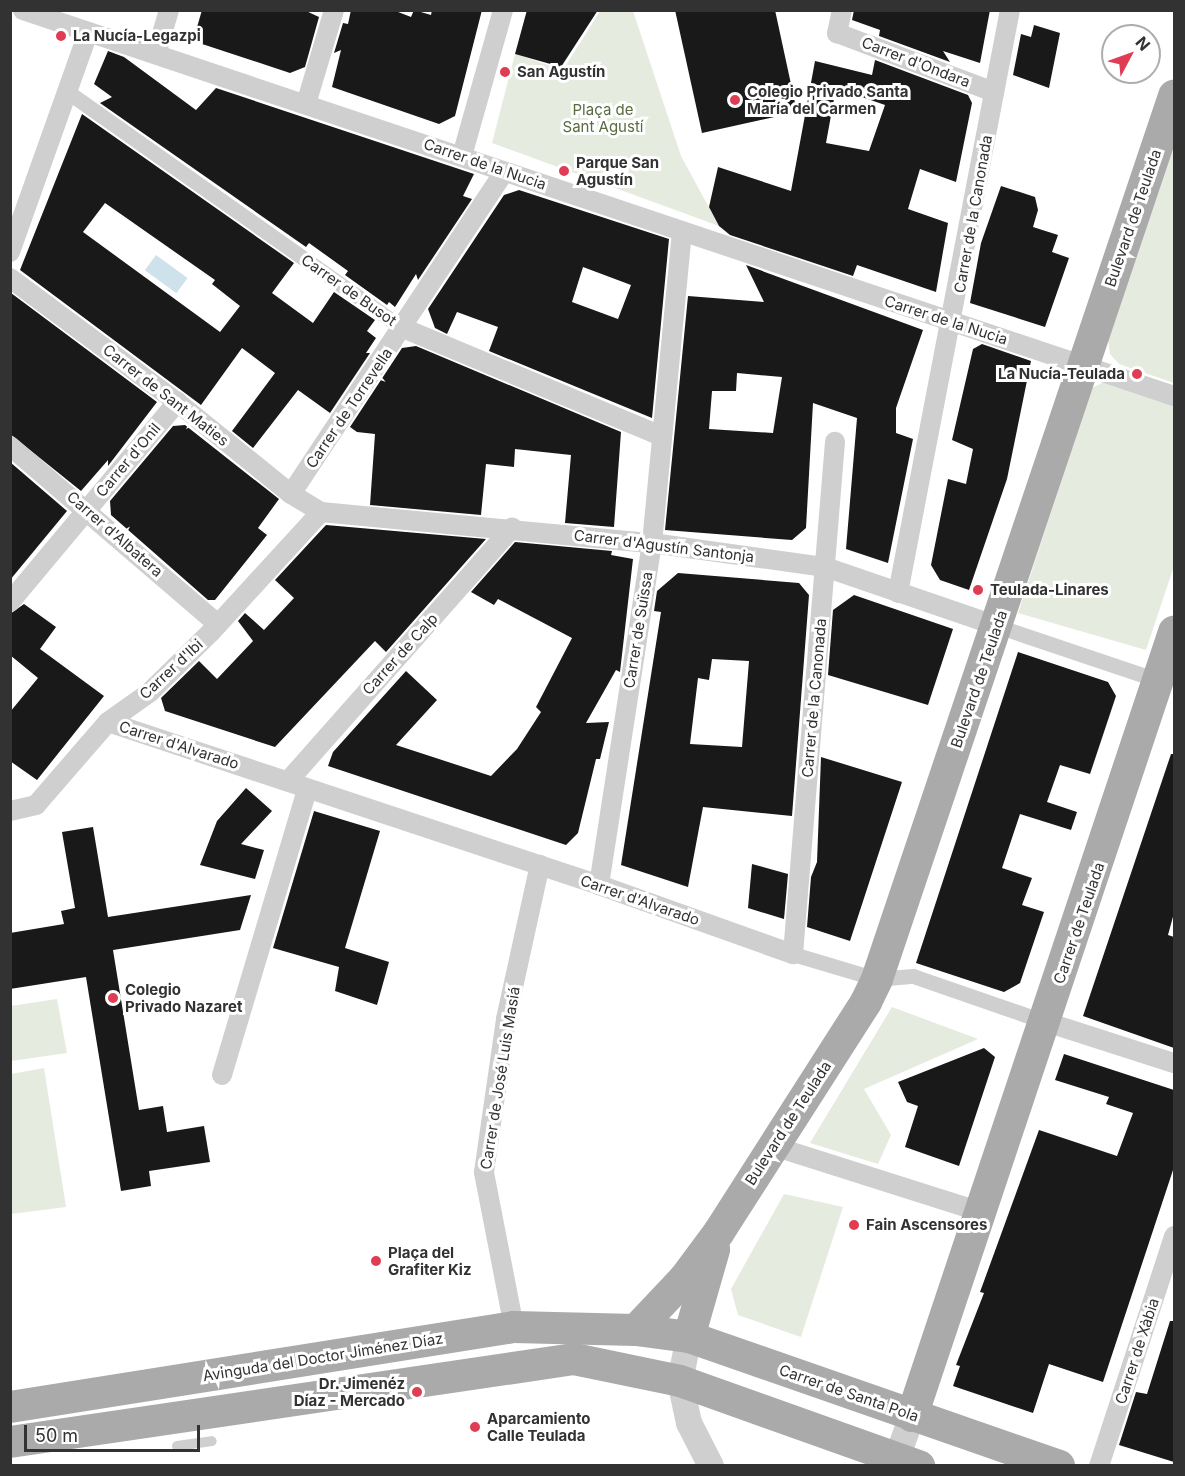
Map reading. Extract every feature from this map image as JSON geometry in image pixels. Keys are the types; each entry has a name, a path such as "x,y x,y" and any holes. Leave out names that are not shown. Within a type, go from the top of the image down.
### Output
{"main road":[{"name":"Bulevard de Teulada","path":"636,1330 684,1278 719,1232 877,979 1174,96"},
{"name":"Carrer de Teulada","path":"912,1416 978,1211 1046,1022 1173,644"},
{"name":"Bulevard de Teulada","path":"689,1337 719,1232"},
{"name":"Avinguda del Doctor Jiménez Díaz","path":"10,1407 514,1327 636,1330"},
{"name":"Carrer de Santa Pola","path":"636,1330 689,1337 1059,1466"},
{"path":"10,1442 574,1359 680,1381 903,1463"}],"street":[{"name":"Carrer de la Nucia","path":"23,10 953,323 1084,364"},
{"path":"156,54 169,10"},
{"path":"306,104 334,10"},
{"path":"462,156 502,10"},
{"name":"Carrer d'Ondara","path":"842,10 837,33 994,92"},
{"name":"Carrer de la Canonada","path":"898,594 953,323 1010,10"},
{"path":"10,252 65,90 88,33"},
{"name":"Carrer de Busot","path":"65,90 403,328 662,436"},
{"name":"Carrer de Torrevella","path":"291,494 403,328 504,171"},
{"name":"Carrer de Suïssa","path":"599,885 652,543 682,231"},
{"name":"Carrer de Sant Maties","path":"10,278 177,402 291,494 321,512"},
{"path":"1084,364 1174,396"},
{"name":"Carrer d'Onil","path":"10,602 177,402"},
{"name":"Carrer de la Canonada","path":"793,954 835,442"},
{"name":"Carrer d'Albatera","path":"10,446 87,509 218,624"},
{"name":"Carrer d'Agustín Santonja","path":"321,512 512,528 652,543 825,567 898,594 997,626"},
{"name":"Carrer d'Ibi","path":"10,811 36,805 108,722 150,692 218,624 321,512"},
{"name":"Carrer de Calp","path":"288,780 512,528"},
{"path":"997,626 1160,681"},
{"name":"Carrer d'Alvarado","path":"108,722 540,865 793,954 877,979 913,976 1174,1063"},
{"path":"222,1075 307,789"},
{"name":"Carrer de José Luis Masiá","path":"514,1327 484,1172 506,1018 540,865"},
{"path":"773,1146 978,1211"},
{"name":"Carrer de Xàbia","path":"1099,1466 1174,1236"},
{"name":"Bulevard de Teulada","path":"680,1381 689,1337"},
{"path":"680,1381 689,1423 711,1466"},
{"name":"Carrer de Teulada","path":"903,1463 912,1416"}],"lane":[{"path":"177,1446 212,1441"}],"green space":[{"name":"Plaça de Sant Agustí","path":"600,11 633,11 681,156 719,226 492,143 515,54 563,70"},
{"path":"1174,141 1174,383 1119,364 1110,354 1108,339"},
{"path":"1104,382 1174,403 1174,566 1146,650 1018,613 1092,388"},
{"path":"57,999 67,1053 11,1061 11,1006"},
{"path":"892,1007 978,1039 864,1089 891,1135 878,1164 810,1143"},
{"path":"44,1068 66,1207 11,1214 11,1074"},
{"path":"784,1194 843,1207 801,1337 738,1315 731,1289"}],"water":[{"path":"156,255 188,278 176,293 145,270"}],"building":[{"path":"202,10 304,10 319,17 305,67 290,73 193,41"},
{"path":"351,10 393,10 411,17 414,10 431,15 432,10 482,10 455,116 439,124 332,87 341,50 334,53 343,23 348,24"},
{"path":"527,10 598,10 561,67 515,54"},
{"path":"675,10 775,10 797,112 702,133"},
{"path":"854,10 990,10 980,63 943,51 950,62 879,36 880,30 852,20"},
{"path":"1034,25 1060,33 1049,88 1013,75 1021,34 1031,37"},
{"path":"108,51 124,57 196,110 216,88 474,174 463,196 472,199 418,280 416,274 395,307 389,302 387,305 345,275 348,271 309,243 306,247 100,103 112,97 94,84"},
{"path":"875,60 968,95 972,103 956,182 920,169 908,209 948,223 936,292 857,265 853,276 730,235 719,226 709,207 718,167 791,191 815,61 872,75","holes":["836,88 885,105 869,151 826,143"]},
{"path":"82,114 294,263 272,293 313,323 334,292 375,320 367,331 376,338 366,353 370,353 330,413 298,390 253,448 232,431 275,373 242,348 201,405 20,270","holes":["105,203 215,280 212,284 240,306 220,332 83,232"]},
{"path":"1001,186 1035,197 1038,210 1033,227 1058,235 1052,252 1069,258 1045,327 970,303 981,243"},
{"path":"519,190 669,239 652,418 489,351 498,327 457,312 447,334 435,328 428,309 504,195","holes":["583,267 631,285 618,319 572,302"]},
{"path":"746,265 923,330 896,408 896,433 913,439 888,563 846,549 857,418 813,403 806,528 792,540 665,530 688,296 764,302","holes":["737,373 782,377 773,433 709,429 712,391 736,391"]},
{"path":"11,293 157,402 108,466 108,460 81,491 10,434"},
{"path":"982,344 1031,361 1007,479 969,590 940,580 931,565 948,479 966,484 973,449 952,440 973,349"},
{"path":"416,346 621,432 614,527 565,523 571,455 515,449 514,467 486,464 481,515 370,505 375,434 357,432 350,427 402,348"},
{"path":"185,425 279,499 258,528 267,535 215,600 208,600 111,515 110,501 173,426"},
{"path":"10,462 67,511 10,580"},
{"path":"326,525 486,539 386,652 375,641 275,747 165,711 161,698 199,661 217,679 253,641 238,621 245,613 264,630 294,598 275,580"},
{"path":"515,542 612,551 611,555 633,559 620,672 616,670 586,723 609,722 600,759 596,759 578,833 566,845 328,766 333,752 406,671 437,700 396,745 491,776 517,749 541,712 536,707 572,638 498,599 494,605 471,592"},
{"path":"678,573 799,583 809,595 792,816 703,807 688,887 621,865 661,612 654,611 657,591","holes":["712,659 749,661 742,747 690,744 698,678 709,680"]},
{"path":"854,595 953,629 928,705 828,675 833,610"},
{"path":"24,604 56,627 40,649 104,696 37,780 10,761 10,712 38,678 10,655 10,614"},
{"path":"1018,652 1108,682 1116,696 1090,774 1060,765 1047,802 1077,812 1071,830 1020,814 1002,868 1032,878 1022,905 1044,912 1020,983 1004,992 916,963"},
{"path":"1171,754 1174,754 1174,913 1168,935 1174,937 1174,1048 1083,1016"},
{"path":"821,757 902,782 850,941 807,927 811,877 817,862"},
{"path":"246,788 272,811 241,844 264,850 255,879 200,865 217,821"},
{"path":"314,811 380,831 345,948 389,962 377,1005 335,991 339,967 273,948"},
{"path":"93,827 108,917 251,895 240,930 113,950 139,1110 163,1106 167,1132 204,1126 210,1162 149,1171 151,1186 121,1191 86,977 10,989 10,933 64,924 61,911 75,908 62,832"},
{"path":"752,864 788,874 784,919 748,908"},
{"path":"984,1048 995,1057 959,1166 905,1147 918,1106 907,1102 898,1082"},
{"path":"1064,1054 1174,1090 1174,1167 1103,1382 1049,1364 1033,1413 953,1386 960,1366 956,1365 984,1293 980,1292 1039,1130 1117,1156 1133,1113 1106,1104 1109,1097 1055,1080"},
{"path":"1170,1321 1174,1321 1174,1462 1119,1445 1136,1392 1147,1394"}],"place":[{"name":"La Nucía-Legazpi","path":"61,36"},
{"name":"San Agustín","path":"505,72"},
{"name":"Colegio Privado Santa María del Carmen","path":"735,100"},
{"name":"Parque San Agustín","path":"564,171"},
{"name":"La Nucía-Teulada","path":"1137,374"},
{"name":"Teulada-Linares","path":"978,590"},
{"name":"Colegio Privado Nazaret","path":"113,998"},
{"name":"Fain Ascensores","path":"854,1225"},
{"name":"Plaça del Grafiter Kiz","path":"376,1261"},
{"name":"Dr. Jimenéz Díaz - Mercado","path":"417,1392"},
{"name":"Aparcamiento Calle Teulada","path":"475,1427"}]}
